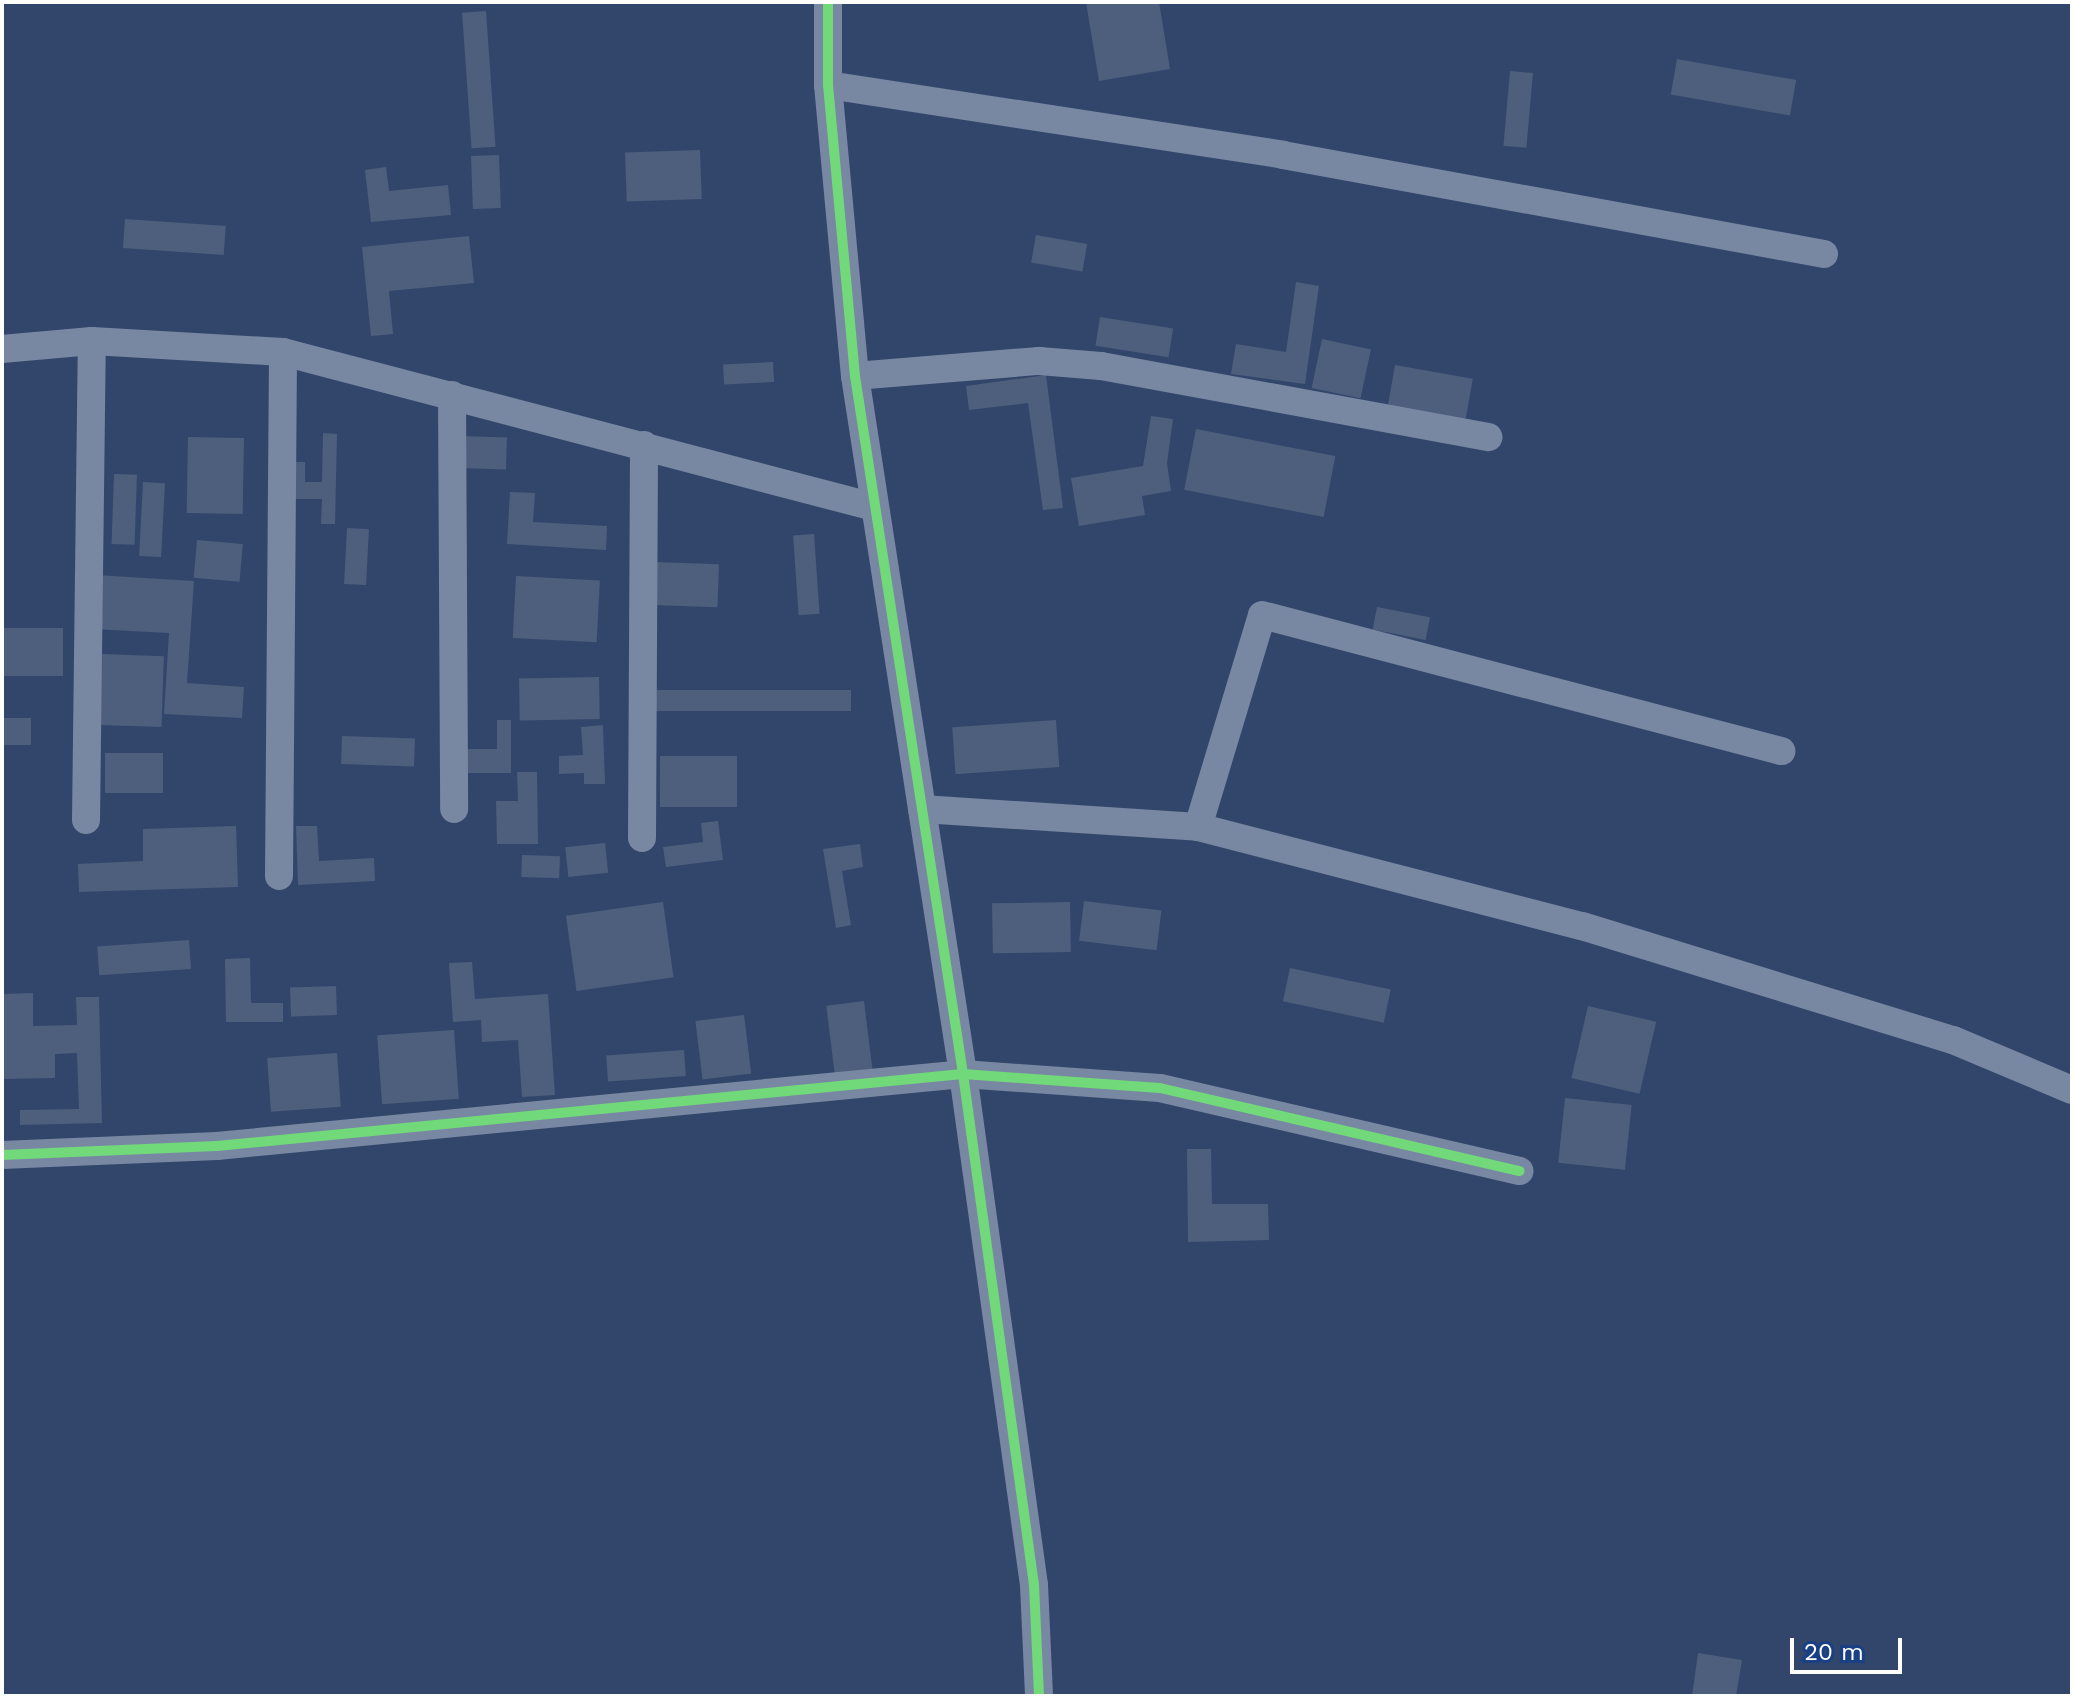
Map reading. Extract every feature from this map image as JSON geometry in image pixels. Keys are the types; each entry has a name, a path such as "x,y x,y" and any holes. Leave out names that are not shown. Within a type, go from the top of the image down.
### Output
{"street":[{"path":"828,2 828,85 855,376 963,1074 1034,1585 1039,1696"},
{"path":"828,85 1283,155 1824,254"},
{"path":"2,349 92,341 283,352 874,507"},
{"path":"86,820 92,341"},
{"path":"279,876 283,352"},
{"path":"855,376 1039,361 1101,366 1489,437"},
{"path":"452,395 454,809"},
{"path":"642,838 644,445"},
{"path":"1198,827 1262,615 1781,751"},
{"path":"922,809 1198,827 1582,926 1953,1040 2072,1090"},
{"path":"2,1155 217,1146 963,1074 1160,1088 1520,1171"}],"building":[{"path":"1086,2 1159,2 1170,69 1099,81"},
{"path":"486,11 495,147 472,148 462,13"},
{"path":"1677,59 1796,80 1790,115 1671,94"},
{"path":"1510,71 1533,73 1526,148 1503,146"},
{"path":"700,150 702,199 627,202 625,153"},
{"path":"499,155 501,208 473,209 471,156"},
{"path":"386,167 389,191 448,185 451,215 371,222 365,170"},
{"path":"125,219 226,226 224,255 123,248"},
{"path":"1036,235 1087,244 1082,272 1031,263"},
{"path":"469,236 474,283 389,291 393,334 371,336 362,247"},
{"path":"1296,282 1319,286 1305,384 1231,374 1236,344 1286,352"},
{"path":"1100,317 1173,329 1169,357 1095,346"},
{"path":"1322,339 1371,349 1361,398 1312,388"},
{"path":"773,362 774,382 724,385 723,365"},
{"path":"1395,365 1473,379 1466,419 1388,405"},
{"path":"1046,375 1063,508 1043,510 1028,403 969,410 966,386"},
{"path":"1151,416 1173,419 1167,463 1171,491 1142,496 1145,515 1079,526 1071,478 1143,466"},
{"path":"1196,429 1335,456 1324,517 1184,490"},
{"path":"323,433 337,434 335,524 321,524 322,499 289,499 290,462 305,462 305,482 322,482"},
{"path":"461,436 507,438 506,470 460,468"},
{"path":"188,437 244,438 243,514 187,513"},
{"path":"114,474 137,475 135,545 112,544"},
{"path":"143,482 165,483 161,557 139,556"},
{"path":"510,492 535,493 533,522 607,526 606,550 507,544"},
{"path":"347,528 369,529 366,585 344,584"},
{"path":"814,534 820,614 799,615 793,535"},
{"path":"197,540 243,544 240,582 194,578"},
{"path":"654,562 719,564 717,607 652,605"},
{"path":"96,575 194,581 187,683 244,687 242,718 164,714 169,633 93,629"},
{"path":"516,576 600,580 597,642 513,638"},
{"path":"1377,607 1430,617 1426,640 1373,630"},
{"path":"2,628 63,628 63,676 2,676"},
{"path":"102,654 164,656 161,727 100,725"},
{"path":"599,677 600,719 520,720 519,678"},
{"path":"653,690 851,690 851,711 653,711"},
{"path":"2,718 31,718 31,745 2,745"},
{"path":"497,720 511,720 511,773 467,773 467,749 497,749"},
{"path":"1056,720 1059,767 956,774 952,727"},
{"path":"603,725 605,784 584,784 584,773 559,774 559,756 583,755 581,727"},
{"path":"342,736 415,739 414,767 341,764"},
{"path":"105,753 163,753 163,793 105,793"},
{"path":"660,756 737,756 737,807 660,807"},
{"path":"517,772 537,772 538,844 497,844 496,801 518,801"},
{"path":"718,821 723,860 666,867 663,847 703,842 701,823"},
{"path":"236,826 238,887 79,892 78,864 143,861 143,829"},
{"path":"296,826 317,826 319,861 374,858 375,881 298,885"},
{"path":"605,843 608,873 568,877 565,847"},
{"path":"860,844 863,867 842,871 851,925 836,928 823,849"},
{"path":"522,855 560,856 559,878 521,877"},
{"path":"1084,901 1161,911 1157,950 1079,941"},
{"path":"663,902 674,977 577,991 566,916"},
{"path":"1070,902 1071,952 993,953 992,903"},
{"path":"189,940 191,969 99,975 97,946"},
{"path":"250,958 251,1003 283,1003 283,1022 226,1022 225,959"},
{"path":"472,962 475,999 548,994 555,1095 522,1097 518,1040 482,1042 481,1020 453,1022 449,963"},
{"path":"1290,968 1391,989 1384,1023 1283,1001"},
{"path":"336,986 337,1015 291,1017 290,988"},
{"path":"33,993 33,1026 77,1025 76,997 99,997 102,1123 20,1125 20,1110 79,1109 77,1053 55,1054 55,1078 2,1079 2,994"},
{"path":"864,1001 873,1071 835,1076 826,1006"},
{"path":"1588,1006 1656,1022 1640,1094 1571,1078"},
{"path":"744,1015 751,1074 703,1080 695,1021"},
{"path":"454,1030 459,1099 382,1104 377,1035"},
{"path":"684,1050 686,1076 608,1081 606,1055"},
{"path":"337,1053 341,1107 271,1112 267,1058"},
{"path":"1565,1098 1632,1105 1625,1170 1558,1163"},
{"path":"1187,1149 1211,1149 1212,1204 1268,1204 1269,1240 1188,1242"},
{"path":"1698,1653 1742,1660 1736,1696 1692,1696"}],"cycle path":[{"path":"828,2 828,85 855,376 963,1074 1034,1585 1039,1696"},
{"path":"2,1155 217,1146 963,1074 1160,1088 1520,1171"}]}
